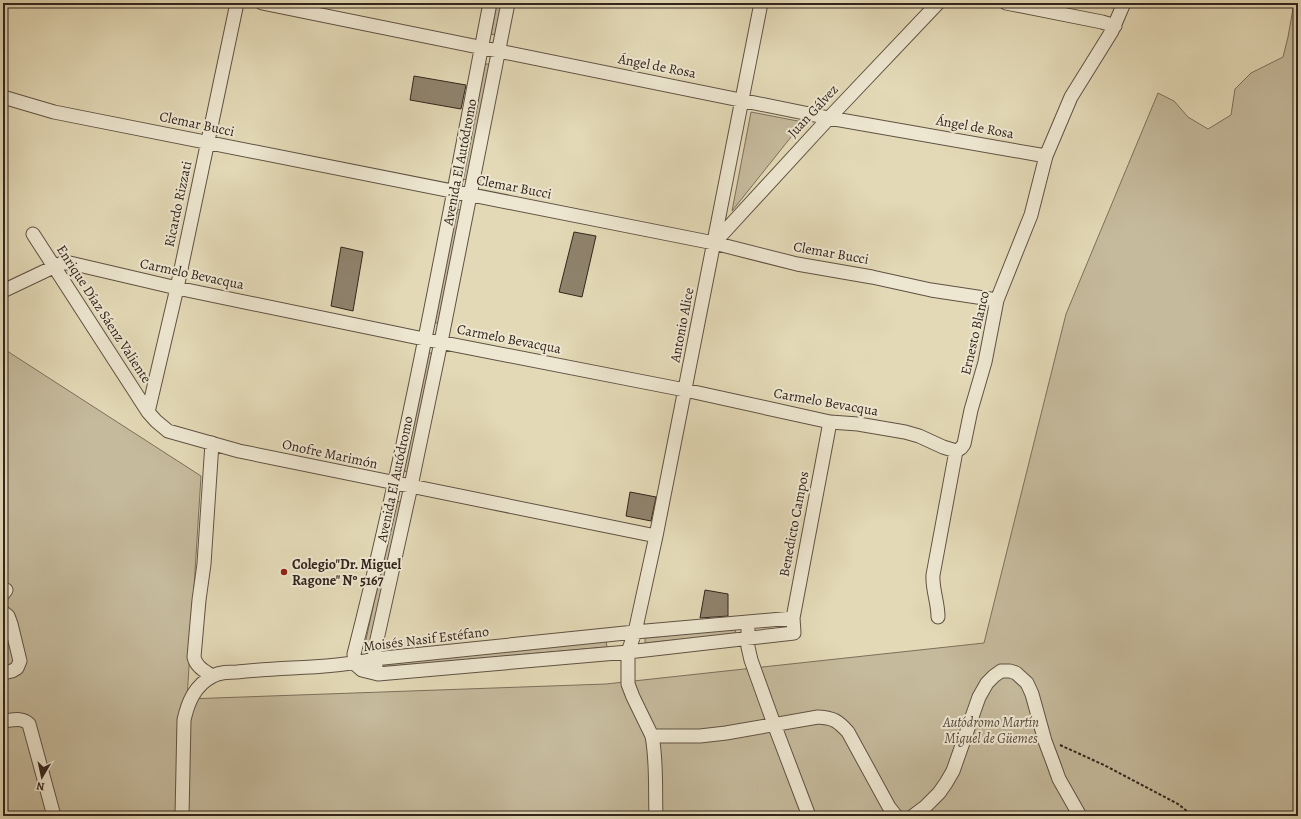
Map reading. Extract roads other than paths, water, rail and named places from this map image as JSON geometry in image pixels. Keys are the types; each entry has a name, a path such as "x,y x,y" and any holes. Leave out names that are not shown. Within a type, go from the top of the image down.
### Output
{"street":[{"name":"Ricardo Rizzati","path":"148,412 177,288 237,3"},
{"name":"Ángel de Rosa","path":"262,3 829,118 1046,156"},
{"name":"Avenida El Autódromo","path":"355,664 354,654 375,572 395,483 490,3"},
{"name":"Avenida El Autódromo","path":"378,674 374,660 376,644 441,342 508,3"},
{"name":"Antonio Alice","path":"656,816 655,753 652,736 628,684 628,652 635,632 656,536 761,3"},
{"name":"Juan Gálvez","path":"714,243 829,118 938,3"},
{"path":"1006,3 1102,22 1115,26"},
{"name":"Ernesto Blanco","path":"938,617 938,606 932,583 956,451 964,444 971,410 985,362 997,300 1031,215 1046,156 1071,97 1115,26 1124,3"},
{"name":"Clemar Bucci","path":"3,97 54,112 714,243 796,264 878,278 930,290 997,300"},
{"name":"Enrique Díaz Sáenz Valiente","path":"33,234 148,412"},
{"name":"Carmelo Bevacqua","path":"3,290 54,266 62,263 70,263 177,288 424,339 685,390 830,422 858,424 905,432 956,451"},
{"name":"Onofre Marimón","path":"148,412 168,431 239,451 656,536"},
{"name":"Benedicto Campos","path":"794,633 793,618 830,422"},
{"path":"212,443 204,564 198,600 194,657 197,665 212,676"},
{"path":"3,612 8,616 11,624 20,661 17,668 3,673"},
{"name":"Moisés Nasif Estéfano","path":"182,816 184,720 186,708 193,692 212,676 220,673 253,669 355,664 374,660 635,632 793,618"},
{"path":"747,622 748,647 751,660 810,816"},
{"name":"Moisés Nasif Estéfano","path":"378,674 628,652 794,633"},
{"path":"355,664 362,670 378,674"},
{"path":"913,816 930,802 946,783 953,771 980,697 987,683 1001,672 1010,671 1016,673 1027,683 1032,694 1045,741 1059,779 1080,816"},
{"path":"652,736 700,736 818,717 831,718 839,723 848,732 889,807 896,816"},
{"path":"3,721 20,719 25,720 29,724 54,816"}],"place":[{"name":"Colegio\"Dr. Miguel Ragone\" Nº 5167","path":"284,572"}],"park label":[{"name":"Autódromo Martín Miguel de Güemes","path":"991,730"}]}
